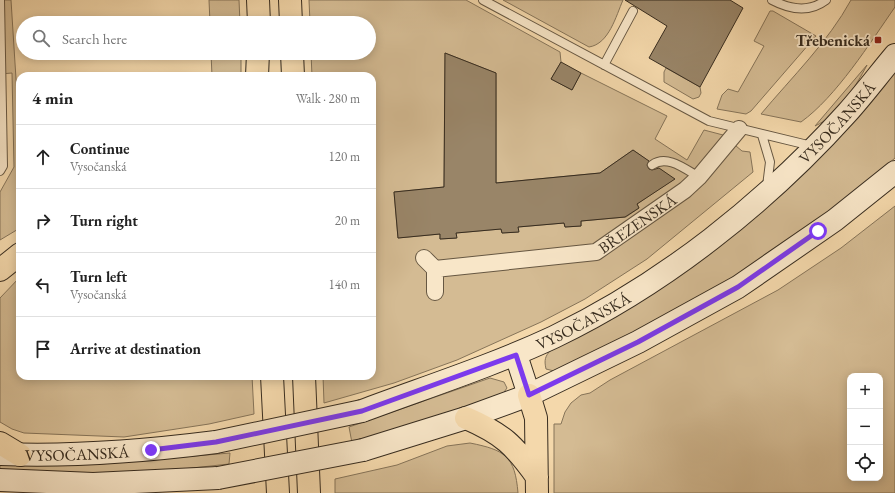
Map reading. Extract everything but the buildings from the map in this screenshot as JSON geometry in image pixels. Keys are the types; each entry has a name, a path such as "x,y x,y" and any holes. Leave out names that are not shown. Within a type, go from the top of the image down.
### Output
{"highway":[{"path":"258,0 259,16"},
{"path":"290,0 291,16"},
{"path":"257,72 258,60"},
{"path":"260,60 261,72"},
{"path":"292,60 293,72"},
{"path":"0,270 16,257"},
{"path":"269,380 273,404"},
{"path":"272,380 278,493"},
{"path":"304,380 309,493"},
{"path":"529,395 536,418 537,485"},
{"path":"466,418 494,430 518,450 537,485"},
{"path":"0,443 10,455"}],"main road":[{"name":"VYSOČANSKÁ","path":"10,455 59,455 144,451 216,442 362,411 516,355 556,336 611,306 663,272 734,219 814,146 848,112 895,54"},
{"name":"VYSOČANSKÁ","path":"0,480 93,484 218,478 363,450 466,418 529,395 638,342 738,287 834,220 895,172"},
{"path":"516,355 529,395"}],"street":[{"name":"BŘEZENSKÁ","path":"434,292 429,263 596,252 685,190 739,129"}],"lane":[{"path":"0,0 3,166 0,171"},
{"path":"482,0 709,121 762,135 814,146"},
{"path":"772,0 784,6 797,9 810,8 826,0"},
{"path":"604,65 633,11"},
{"path":"762,135 770,162 766,191"},
{"path":"652,165 662,160 671,161 698,177"}],"shaded area":[{"path":"0,0 11,0 16,79 16,230 0,240 0,192 14,167 12,73 0,74"},
{"path":"209,0 239,0 240,16 210,16"},
{"path":"309,0 466,0 560,52 561,62 551,79 572,90 581,73 667,116 655,139 687,160 704,130 723,135 742,151 750,152 753,172 647,259 585,299 541,322 457,360 394,383 324,403 323,380 376,380 376,72 312,72 311,60 376,60 376,16 310,16","holes":["445,53 496,73 496,183 600,173 633,150 674,179 637,204 639,208 626,217 581,221 581,226 565,227 564,223 518,227 518,232 502,233 501,229 456,233 456,238 440,239 440,234 398,238 394,192 444,187"]},
{"path":"503,0 623,0 607,35 596,45 589,47"},
{"path":"851,0 895,0 895,7 864,53 840,84 827,99 801,122 761,114 821,45"},
{"path":"770,11 773,11 816,36 751,111 746,114 717,109 722,95 728,89 738,92 764,46 754,41"},
{"path":"211,60 241,60 241,72 212,72"},
{"path":"867,65 846,100 831,115 815,126"},
{"path":"666,68 700,87 701,93 699,97 693,99 664,82 664,72"},
{"path":"895,72 895,158 843,202 718,288 558,372 546,369 545,363 547,354 551,350 589,328"},
{"path":"895,206 895,493 554,493 554,424 561,424 565,412 571,403 581,395 590,393 610,380 778,290 841,248"},
{"path":"16,281 16,380 252,380 254,414 209,424 124,437 24,433 12,429 0,422 0,298"},
{"path":"490,378 504,382 507,388 502,395 352,443 349,427"},
{"path":"470,443 500,452 506,457 511,463 514,471 518,493 335,493 335,479 397,465 447,446"},
{"path":"230,453 229,464 128,475 0,471 0,464 101,464"}],"place":[{"name":"Třebenická","path":"878,40"}],"route":[{"path":"151,450 216,442 293,427 362,411 516,355 529,395 638,342 738,287 818,231"}]}
